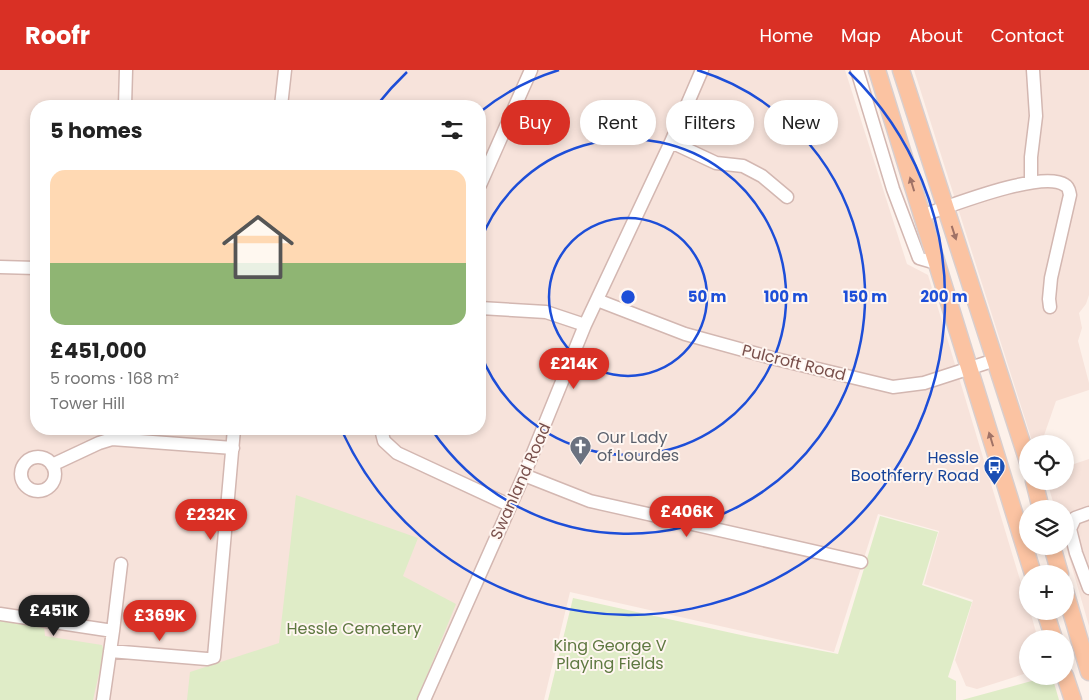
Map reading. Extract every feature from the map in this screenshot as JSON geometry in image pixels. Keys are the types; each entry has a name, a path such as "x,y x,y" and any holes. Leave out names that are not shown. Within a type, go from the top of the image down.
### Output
{"main road":[{"path":"876,70 1030,565"},
{"path":"902,70 1019,435"},
{"path":"1074,620 1089,672"},
{"path":"1068,685 1073,700"}],"street":[{"path":"125,100 126,70"},
{"path":"282,100 285,70"},
{"path":"486,172 532,70"},
{"name":"Swanland Road","path":"689,100 702,70"},
{"path":"857,70 893,189 919,258 936,262"},
{"path":"1031,182 1031,157 1036,111 1033,70"},
{"name":"Swanland Road","path":"424,700 509,505 524,475 585,325 670,145"},
{"path":"677,145 716,163 743,166 762,176 786,197"},
{"path":"922,216 996,191 1031,182 1061,183 1068,188 1070,195 1051,278 1050,307"},
{"path":"0,267 30,268"},
{"name":"Pulcroft Road","path":"597,300 685,334 776,359 893,387 924,383 995,360"},
{"path":"486,308 546,312 585,325"},
{"path":"110,652 207,659 214,657 234,435"},
{"path":"382,435 384,441 397,453 509,505"},
{"path":"52,465 112,439 233,448"},
{"path":"524,475 590,501 861,562"},
{"path":"1089,513 1075,518 1070,529 1076,553 1089,588"},
{"path":"103,700 121,564"},
{"path":"0,614 113,631"}],"shaded area":[{"path":"0,70 845,70 907,264 928,275 1019,576 1019,620 1033,620 1035,630 1019,630 1019,676 977,689 966,686 955,660 973,600 924,584 939,531 878,514 834,652 570,592 544,700 0,700"},
{"path":"914,70 1089,70 1089,295 1086,304 1079,313 1082,328 1078,341 1089,383 1089,390 1056,401 1044,435 1030,435"},
{"path":"1089,459 1089,626 1074,574 1074,565 1071,565 1068,555 1074,555 1074,500 1052,500 1050,490 1074,490 1074,464"}],"green space":[{"name":"Hessle Cemetery","path":"296,495 418,538 403,576 456,604 417,700 187,700 190,672 279,643"},
{"name":"King George V Playing Fields","path":"880,516 938,532 922,585 972,602 948,677 956,681 956,700 548,700 573,598 750,637 838,654"},
{"path":"0,620 44,626 45,636 102,645 104,651 93,700 0,700"},
{"path":"1019,684 1055,685 1059,700 962,700"}],"place":[{"name":"Our Lady of Lourdes","path":"581,465"},
{"name":"Hessle Boothferry Road","path":"995,485"}]}
